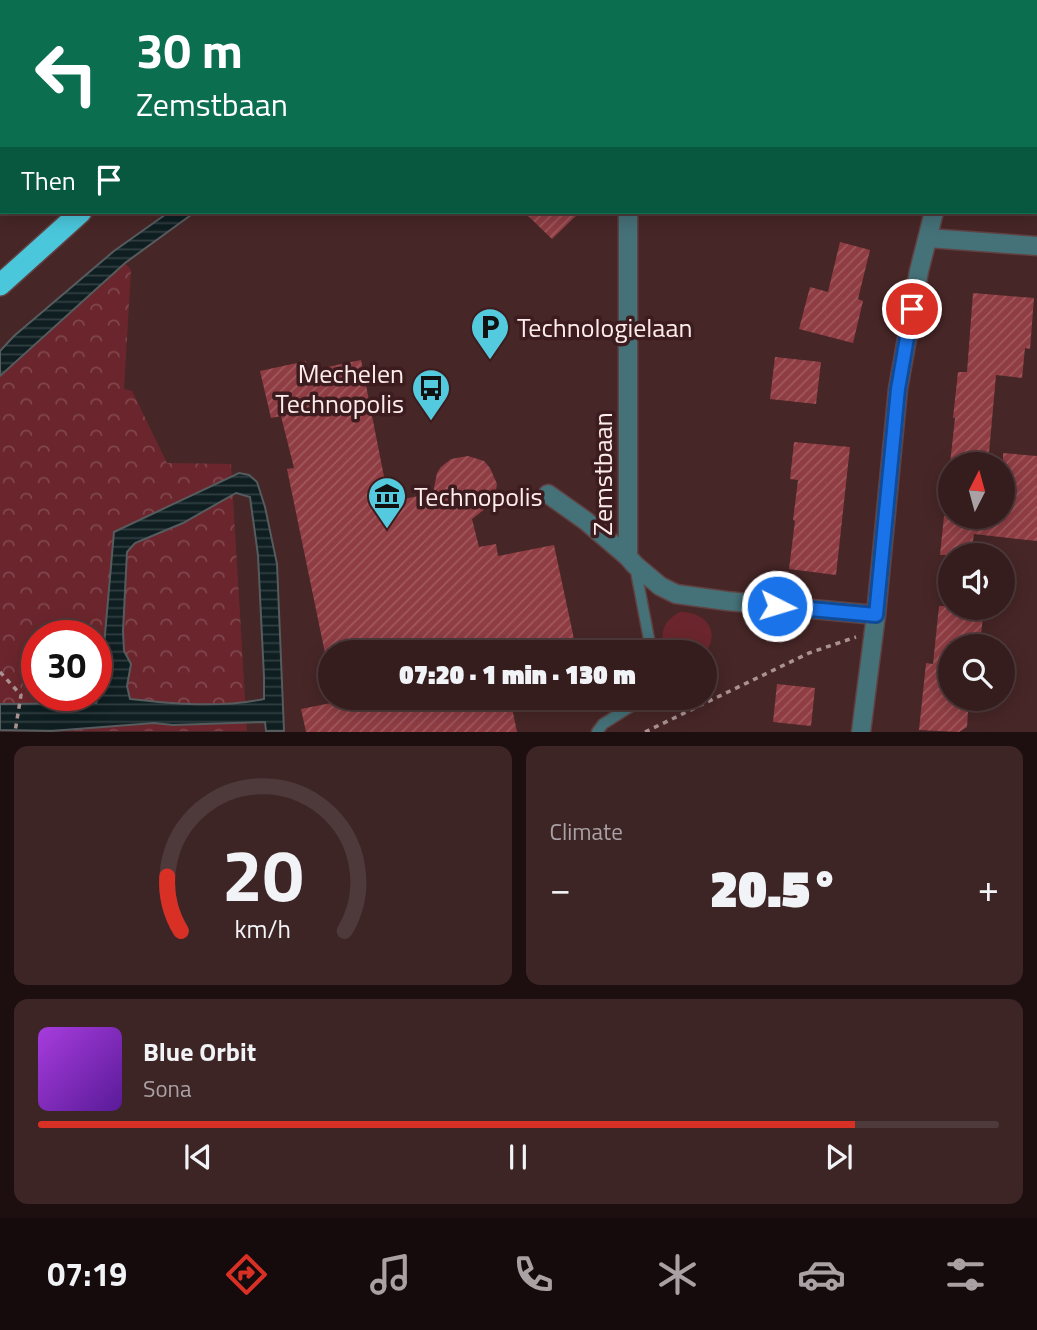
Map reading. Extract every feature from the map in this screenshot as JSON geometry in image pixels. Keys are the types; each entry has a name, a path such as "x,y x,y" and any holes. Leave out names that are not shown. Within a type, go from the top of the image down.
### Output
{"highway":[{"path":"0,285 79,214"}],"street":[{"name":"Zemstbaan","path":"628,214 632,561 660,586 676,594 875,623"},
{"path":"861,732 875,623 898,389 919,271 934,214"},
{"path":"928,238 1037,246"},
{"path":"548,494 586,521 632,561"}],"lane":[{"path":"632,561 649,640"},
{"path":"597,732 603,724 625,710"}],"path":[{"path":"645,732 875,623"},
{"path":"0,672 21,695 15,732"}],"green space":[{"path":"114,251 131,270 124,389 132,391 167,463 231,464 247,731 0,731 0,352"},
{"path":"680,612 703,619 711,630 711,640 663,640 663,630"}],"shaded area":[{"path":"166,214 192,214 125,263 0,376 0,351 114,251"},
{"path":"239,473 249,475 257,482 265,507 277,564 284,731 266,731 265,722 173,725 154,723 51,731 0,730 0,704 21,704 21,711 112,711 112,620 106,620 114,532","holes":["236,493 250,497 258,555 264,699 214,704 130,699 127,686 131,664 124,651 123,631 127,552 135,543 183,523"]}],"building":[{"path":"526,214 578,214 552,239"},
{"path":"840,242 870,250 858,299 863,301 853,343 799,329 810,287 828,292"},
{"path":"973,293 1034,298 1030,349 1025,348 1022,378 996,375 989,452 951,452 958,372 967,372"},
{"path":"775,357 821,362 816,404 770,399"},
{"name":"Technopolis","path":"361,360 389,502 433,493 437,473 451,459 468,456 484,461 497,484 491,504 472,519 479,547 496,544 498,556 554,545 574,640 322,640 287,469 294,468 281,416 271,418 260,371 306,361 308,371"},
{"path":"794,442 850,447 836,575 789,569 798,480 790,479"},
{"path":"1015,454 1037,456 1037,541 974,534 973,543 941,543 943,529 1015,529"},
{"path":"938,616 938,620 983,620 981,634 938,634 938,711 968,711 967,727 959,732 919,730 926,663 933,664"},
{"path":"777,684 815,688 811,726 773,722"},
{"path":"318,706 318,710 512,710 517,732 306,732 301,709"}],"place":[{"name":"Technologielaan","path":"490,361"},
{"name":"Mechelen Technopolis","path":"431,422"},
{"name":"Technopolis","path":"387,530"}],"route":[{"path":"777,606 876,615 898,389 912,309"}]}
